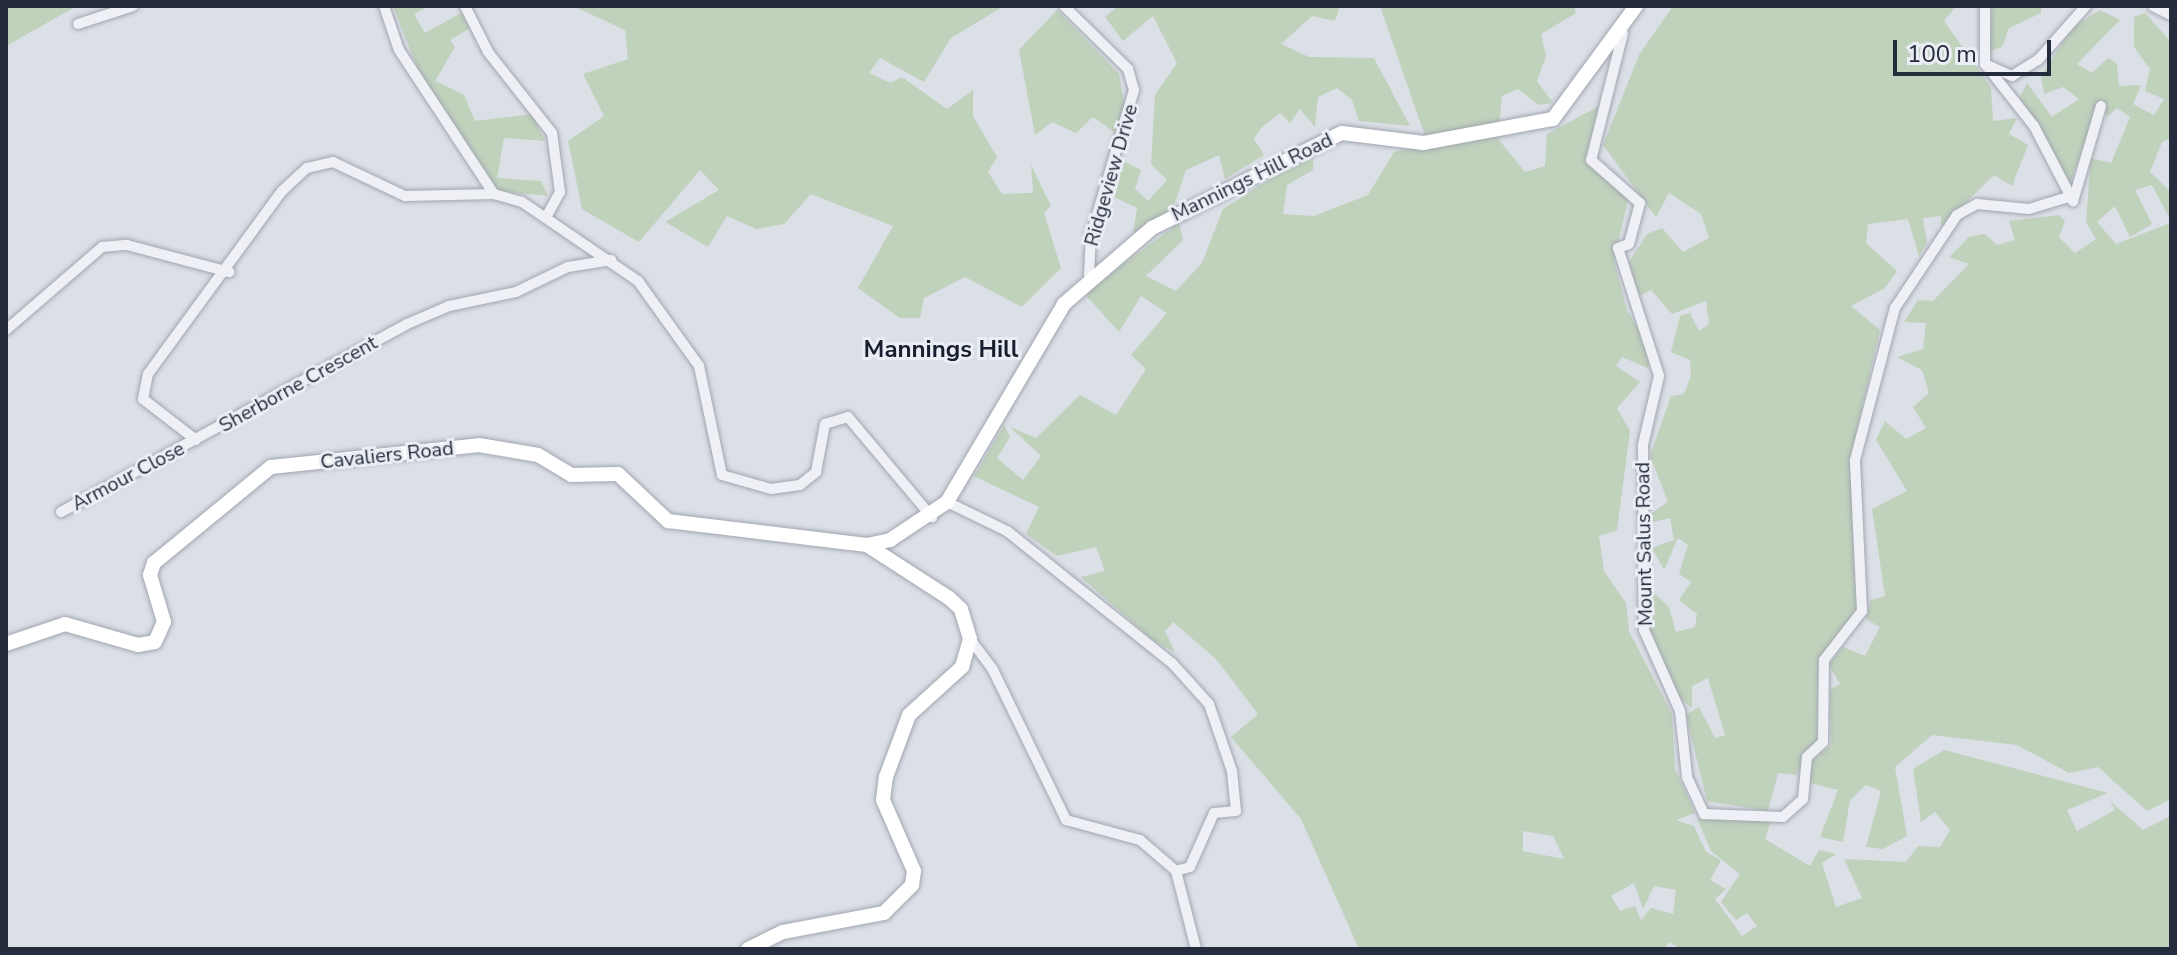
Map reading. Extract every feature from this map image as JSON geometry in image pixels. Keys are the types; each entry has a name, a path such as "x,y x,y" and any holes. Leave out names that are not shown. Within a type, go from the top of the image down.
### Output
{"main road":[{"name":"Mannings Hill Road","path":"867,545 932,517 947,502 969,454 1089,275 1182,210 1342,133 1423,143 1553,119 1623,33 1636,6"},
{"name":"Cavaliers Road","path":"6,644 65,624 138,645 155,642 164,622 150,575 154,563 271,467 479,445 538,455 571,475 618,474 668,521 867,545"},
{"path":"748,949 783,932 864,918 899,904 914,871 883,800 886,777 909,715 962,667 970,639 961,609 949,598 867,545"}],"street":[{"path":"78,24 133,6"},
{"path":"384,6 399,50 494,194"},
{"path":"465,6 488,52 552,133 560,192 547,215"},
{"name":"Ridgeview Drive","path":"1064,6 1128,69 1134,90 1091,235 1089,275"},
{"path":"1985,6 1985,64 2034,126 2066,198 2079,200 2080,164 2101,106"},
{"path":"1985,64 2012,76 2038,60 2086,6"},
{"path":"2153,6 2171,15"},
{"name":"Mount Salus Road","path":"1623,33 1591,160 1640,203 1629,244 1618,248 1659,376 1643,445 1644,630 1680,711 1687,777 1704,814 1783,817 1803,799 1807,757 1823,742 1824,660 1862,611 1855,460 1895,308 1957,215 1977,204 2029,209 2066,198"},
{"path":"6,330 102,247 127,245 229,272 282,191 307,168 333,162 405,196 494,194 547,215 611,260 658,304 699,366 722,475 771,489 800,485 816,472 825,424 848,417 932,517"},
{"name":"Sherborne Crescent","path":"229,272 142,387 150,407 196,440 421,318 516,292 568,267 611,260"},
{"name":"Armour Close","path":"61,512 196,440"},
{"path":"947,502 1007,531 1172,663 1209,704 1232,771 1236,811 1214,813 1190,867 1176,871"},
{"path":"970,639 993,670 1066,820 1140,840 1176,871 1196,949"}],"green space":[{"path":"6,6 77,6 6,46"},
{"path":"393,6 429,6 414,14 425,33 461,13 470,28 450,40 455,47 435,81 464,95 475,121 532,114 545,141 504,138 497,178 541,181 548,196 498,191 417,67"},
{"path":"573,6 1004,6 951,38 924,82 880,58 869,73 890,83 902,77 947,109 973,90 973,116 997,157 988,172 1002,194 1033,193 1031,165 1051,206 1044,213 1061,268 1022,307 965,277 924,298 920,318 900,318 858,288 893,226 811,194 784,224 756,229 727,216 708,247 665,222 719,190 700,170 639,242 582,209 568,141 604,116 583,74 628,59 625,30"},
{"path":"1118,6 1340,6 1335,21 1312,16 1281,44 1309,57 1374,58 1410,126 1359,121 1352,100 1337,88 1318,97 1315,127 1300,109 1290,123 1280,113 1261,128 1254,139 1264,155 1225,179 1219,155 1186,170 1173,208 1133,233 1137,208 1112,196 1123,161 1141,170 1135,189 1148,201 1167,180 1151,164 1155,95 1177,63 1153,16 1123,41 1105,17"},
{"path":"1380,6 1574,6 1576,13 1541,34 1546,56 1537,81 1553,103 1539,105 1518,89 1502,96 1499,126 1426,139"},
{"path":"1673,6 1956,6 1944,21 1991,87 1993,121 2017,118 2009,134 2028,145 2012,186 1994,175 1941,227 1941,216 1923,218 1927,243 1919,256 1908,219 1868,224 1866,243 1897,271 1885,288 1851,306 1880,330 1850,459 1856,611 1818,662 1817,740 1796,775 1778,773 1768,811 1707,801 1686,715 1699,707 1715,738 1725,735 1708,678 1692,686 1692,708 1679,697 1650,635 1653,592 1669,607 1676,632 1695,627 1697,614 1679,600 1691,582 1679,574 1688,545 1678,538 1664,570 1652,548 1674,540 1670,518 1653,522 1650,514 1668,502 1650,456 1671,396 1684,394 1691,376 1690,360 1671,352 1680,316 1690,313 1699,331 1709,324 1706,301 1672,314 1651,290 1639,296 1629,262 1647,234 1662,228 1683,252 1709,238 1701,214 1669,193 1656,217 1603,145 1639,55"},
{"path":"1992,6 2041,6 2041,13 2009,28 2002,47 1989,51"},
{"path":"1057,10 1119,74 1125,109 1114,132 1093,117 1076,133 1052,122 1035,135 1019,50"},
{"path":"2100,10 2120,20 2077,64 2092,73 2108,58 2117,64 2119,86 2141,85 2133,104 2154,115 2164,99 2145,91 2150,69 2134,47 2134,17 2145,13 2171,42 2171,138 2162,142 2150,172 2171,192 2171,221 2152,185 2135,190 2152,224 2130,237 2115,206 2097,222 2116,244 2168,224 2171,231 2171,799 2147,811 2098,767 2069,773 2017,745 1932,735 1895,767 1907,836 1883,849 1866,847 1881,791 1866,785 1850,800 1843,842 1820,837 1838,790 1806,782 1813,760 1831,745 1830,690 1840,684 1829,665 1843,647 1865,656 1880,627 1866,619 1871,600 1885,596 1872,509 1907,491 1876,440 1885,421 1906,439 1926,428 1913,407 1929,393 1922,370 1897,357 1923,349 1926,323 1904,322 1918,300 1933,301 1969,264 1949,257 1969,237 1985,234 1997,245 2015,240 2009,221 2059,215 2065,221 2059,237 2075,253 2096,239 2086,222 2091,158 2111,163 2130,117 2117,108 2107,117 2101,99 2069,185 2020,97 2027,83 2052,117 2079,99 2063,87 2044,94 2041,76 2072,28"},
{"path":"1599,106 1591,160 1628,200 1614,260 1627,310 1651,351 1648,368 1622,357 1616,366 1640,382 1617,408 1630,431 1617,530 1599,536 1604,571 1626,603 1629,631 1672,714 1675,769 1695,813 1676,820 1694,826 1706,852 1721,860 1710,880 1726,889 1715,899 1742,936 1757,926 1747,913 1736,920 1721,902 1740,874 1711,851 1697,819 1771,821 1765,839 1810,866 1819,850 1836,854 1822,863 1836,907 1862,898 1844,859 1906,862 1918,846 1940,847 1950,830 1935,812 1921,822 1913,769 1944,750 2108,793 2067,810 2077,831 2115,810 2110,801 2143,830 2171,816 2171,949 1681,949 1669,942 1665,949 1359,949 1301,819 1231,737 1258,714 1216,659 1173,622 1165,631 1175,652 1154,641 1081,577 1105,571 1096,547 1057,556 1026,534 1039,507 974,476 1004,425 1010,437 997,458 1023,480 1041,456 1010,427 1036,438 1080,395 1116,415 1146,369 1131,355 1167,313 1141,296 1119,332 1084,293 1179,223 1183,240 1146,276 1176,291 1202,263 1223,209 1314,151 1313,170 1287,185 1283,214 1314,216 1368,195 1394,152 1483,134 1495,135 1525,172 1545,166 1547,134","holes":["1523,831 1553,836 1564,859 1523,851","1634,883 1643,909 1654,886 1676,890 1673,914 1651,908 1641,920 1635,906 1620,911 1611,896"]}],"district":[{"name":"Mannings Hill","path":"941,350"}]}
